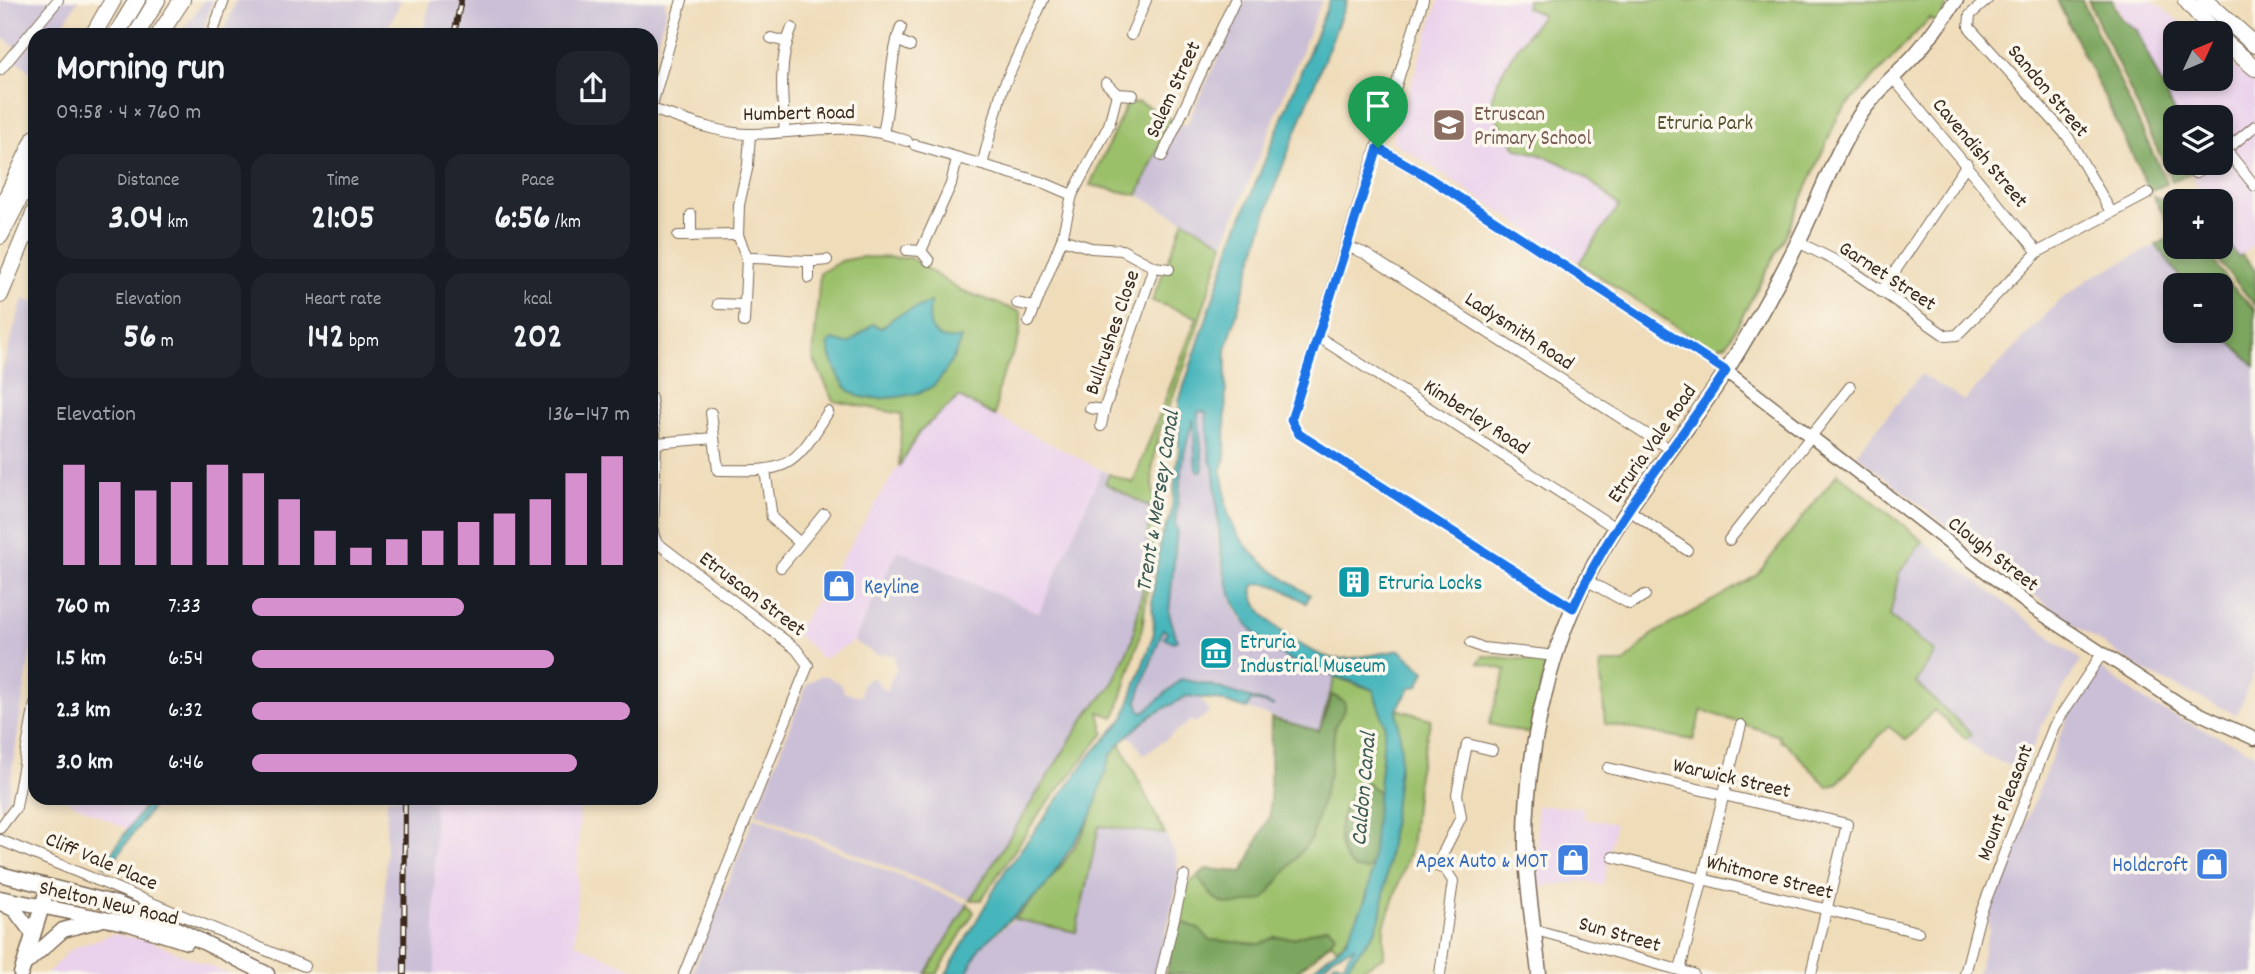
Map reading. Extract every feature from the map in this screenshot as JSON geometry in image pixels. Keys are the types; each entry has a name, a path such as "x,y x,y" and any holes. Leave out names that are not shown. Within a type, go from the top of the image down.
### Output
{"main road":[{"path":"97,28 113,0"},
{"path":"120,28 137,0"},
{"path":"140,28 157,0"},
{"path":"163,28 181,0"},
{"path":"1938,25 1949,0"},
{"path":"1938,25 1956,0"},
{"path":"2186,0 2204,21"},
{"path":"2205,0 2255,45"},
{"name":"Etruria Vale Road","path":"1539,974 1526,851 1527,798 1536,743 1556,656 1573,608 1586,580 1617,528 1726,371 1798,242 1835,156 1872,97 1893,78 1938,25"},
{"path":"2233,49 2255,68"},
{"path":"0,211 28,153"},
{"path":"0,236 28,182"},
{"path":"0,295 28,228"},
{"path":"0,307 28,247"},
{"name":"Shelton New Road","path":"0,874 117,904 163,922 209,948 267,974"},
{"path":"24,968 48,887"},
{"path":"0,900 15,910 33,934"},
{"name":"Shelton New Road","path":"0,900 105,918 209,948"},
{"path":"24,968 63,930 105,918"}],"street":[{"path":"35,28 58,0"},
{"path":"214,28 224,0"},
{"path":"658,84 682,0"},
{"path":"982,165 1002,90 1043,0"},
{"path":"1131,35 1146,0"},
{"name":"Salem Street","path":"1162,156 1235,0"},
{"path":"1423,0 1291,420 1299,434 1573,608"},
{"name":"Sandon Street","path":"1987,0 1970,15 1969,27 2068,137 2110,212"},
{"path":"883,133 890,100 891,65 901,27"},
{"path":"785,132 782,88 786,42 792,28"},
{"path":"0,70 28,36"},
{"path":"771,38 786,42"},
{"path":"897,40 910,46"},
{"name":"Cavendish Street","path":"1893,78 2038,252"},
{"path":"1106,83 1117,94 1133,95"},
{"path":"1029,322 1062,239 1072,195 1109,125 1117,94"},
{"name":"Humbert Road","path":"658,110 725,132 750,134 846,127 883,133 957,159 1044,183 1072,195"},
{"path":"2233,144 2255,126"},
{"path":"744,322 747,258 738,235 739,205 748,165 750,134"},
{"path":"1378,148 1423,174 1726,371"},
{"path":"920,251 951,184 957,159"},
{"path":"2233,162 2255,186"},
{"path":"1881,292 1967,164"},
{"path":"2038,252 2149,193"},
{"path":"691,215 691,236"},
{"path":"678,236 738,235"},
{"name":"Bullrushes Close","path":"1062,239 1091,248 1122,250 1154,267 1169,269"},
{"name":"Garnet Street","path":"1798,242 1844,265 1946,336 1957,335 2038,252"},
{"name":"Ladysmith Road","path":"1346,246 1376,260 1671,450"},
{"path":"907,250 920,251 929,261"},
{"path":"747,258 776,257 809,263 827,260"},
{"path":"809,263 809,278"},
{"name":"Bullrushes Close","path":"1101,426 1104,410 1154,267"},
{"path":"1017,303 1034,307"},
{"path":"718,304 744,305"},
{"name":"Kimberley Road","path":"1317,336 1617,528"},
{"name":"Clough Street","path":"1726,371 2033,608 2101,655 2183,706 2255,739"},
{"path":"1729,540 1850,387"},
{"name":"Bullrushes Close","path":"1090,408 1104,410"},
{"path":"711,413 718,470 765,470 785,466 804,452 828,412"},
{"path":"658,443 714,438"},
{"path":"765,470 772,518 800,543"},
{"path":"1629,510 1687,551"},
{"path":"781,567 824,514"},
{"name":"Etruscan Street","path":"658,544 796,649 808,665 684,974"},
{"path":"1586,580 1630,604 1645,595"},
{"path":"1471,643 1483,648 1556,656"},
{"name":"Mount Pleasant","path":"1965,974 1980,915 2054,726 2101,655"},
{"path":"1680,970 1741,725"},
{"path":"0,828 16,807 28,742"},
{"path":"1437,865 1461,817 1457,794 1467,744 1492,750"},
{"name":"Warwick Street","path":"1608,768 1847,824 1825,910"},
{"name":"Cliff Vale Place","path":"0,840 304,966"},
{"name":"Whitmore Street","path":"1613,857 1918,932"},
{"path":"1423,861 1437,865 1453,881 1440,974"},
{"path":"1161,974 1184,876"},
{"path":"1811,974 1825,910"},
{"name":"Sun Street","path":"1536,930 1693,974"}],"shaded area":[{"path":"0,0 78,0 61,28 28,28 28,70 16,60 22,52 3,38 0,43"},
{"path":"205,0 213,0 203,28 184,28"},
{"path":"236,0 401,0 388,28 226,28"},
{"path":"430,0 665,0 666,11 658,37 658,28 424,28"},
{"path":"1245,0 1322,0 1224,243 1138,195 1171,119 1186,126"},
{"name":"Etruscan Primary School","path":"1439,0 1527,0 1525,7 1543,14 1507,64 1494,91 1544,155 1577,170 1619,206 1579,263 1392,141"},
{"path":"2114,0 2151,0 2179,21 2163,21 2163,91 2233,91 2233,66 2255,85 2255,244 2239,257 2233,250 2233,189 2199,189 2193,175 2233,175 2233,105 2169,105"},
{"path":"2163,242 2163,259 2185,259 2196,273 2163,273 2163,343 2233,343 2233,335 2255,341 2255,669 2237,715 2144,671 2058,614 1856,454 1921,374 1964,401 2058,302 2092,277"},
{"path":"23,298 28,300 28,667 8,797 0,811 0,378"},
{"name":"Keyline","path":"959,397 1102,470 1039,613 898,550 854,641 825,658 817,656 818,653 793,632 806,617 920,431"},
{"name":"Etruria Industrial Museum","path":"1204,411 1219,512 1216,532 1221,566 1233,605 1242,620 1266,644 1299,664 1335,677 1319,731 1247,709 1250,700 1274,705 1181,679 1143,712 1139,709 1137,700 1159,636 1163,629 1167,632 1172,621 1169,613 1177,530 1175,524 1184,454 1194,419 1196,469 1203,469 1198,412"},
{"path":"1102,470 1109,474 1105,483 1150,507 1143,587 1132,641 1111,687 1087,715 970,900 756,813 807,684 820,676 827,676 840,684 845,693 861,696 862,684 872,677 886,691 896,669 894,654 877,655 854,641 898,550 1039,613"},
{"path":"1923,541 2081,660 2041,725 2024,771 1982,755 1966,739 1972,733 1916,683 1890,616 1899,573"},
{"path":"2100,668 2154,707 2255,753 2255,974 1977,974 1989,932 1988,917 2070,711"},
{"name":"Etruria Industrial Museum","path":"1187,696 1199,696 1209,713 1195,723 1192,720 1144,755 1134,740 1127,736 1152,715"},
{"path":"77,805 142,805 129,830"},
{"path":"387,805 434,805 435,974 383,974"},
{"path":"434,805 580,805 575,943 645,974 435,974"},
{"name":"Apex Auto & MOT","path":"1537,806 1583,807 1583,818 1615,824 1603,885 1582,881 1538,887"},
{"path":"754,817 968,904 926,974 692,974"},
{"path":"1099,825 1165,834 1175,853 1179,876 1156,974 966,974 980,947 1014,919 1076,931"},
{"path":"113,934 150,941 229,974 47,974 71,949"}],"green space":[{"name":"Etruria Park","path":"1527,0 1949,0 1938,25 1930,18 1839,114 1786,235 1727,344 1709,348 1579,263 1619,206 1572,169 1548,157 1517,149 1495,116 1492,101 1500,76 1542,15 1525,7"},
{"path":"2057,0 2082,0 2167,184 2150,191"},
{"path":"2088,0 2112,0 2121,19 2137,30 2171,105 2163,105 2163,162"},
{"path":"1139,102 1171,119 1138,195 1090,185 1127,104"},
{"path":"2169,175 2186,175 2172,181"},
{"path":"2153,196 2163,200 2163,214"},
{"path":"1184,220 1224,243 1185,365 1159,433 1152,470 1155,532 1142,629 1117,712 1114,717 1099,712 1104,733 1039,814 981,900 970,900 1087,714 1111,687 1132,641 1143,587 1150,507 1105,483 1109,474 1133,483 1197,317 1152,301"},
{"path":"2163,241 2163,254 2156,245"},
{"path":"2233,251 2238,257 2242,255 2255,269 2255,305 2233,278 2233,273 2229,273 2217,259 2233,259"},
{"path":"860,257 910,258 958,289 1021,312 1018,342 1000,382 995,416 959,397 920,431 899,467 902,414 834,401 813,358 820,273 841,261"},
{"path":"2166,259 2212,259 2222,273 2177,273"},
{"path":"2233,287 2255,310 2255,366 2232,343"},
{"path":"1838,473 1923,541 1899,573 1890,616 1935,652 1916,683 1972,734 1966,739 1934,710 1906,740 1888,726 1837,784 1828,787 1787,744 1780,741 1779,736 1702,710 1693,740 1605,724 1600,663 1624,663 1653,634 1756,576"},
{"path":"1483,656 1547,661 1530,734 1489,724 1506,670 1478,663"},
{"path":"1335,677 1373,690 1385,725 1370,882 1354,927 1337,948 1331,942 1294,974 1166,974 1185,887 1206,869 1243,872 1270,815 1271,718 1319,731"},
{"path":"1332,695 1345,702 1345,709 1335,726 1330,772 1311,839 1264,899 1242,904 1225,904 1218,901 1198,876 1206,869 1243,872 1270,815 1271,718 1319,731"},
{"path":"1397,709 1431,719 1418,774 1411,848 1384,926 1384,957 1360,970 1363,974 1341,974 1376,930 1382,911 1401,750"},
{"path":"1120,743 1165,834 1099,826 1076,932 1014,919 1069,856 1092,814 1109,759"},
{"path":"1367,782 1379,793 1373,862 1367,870 1355,869 1347,860 1339,837 1343,811 1357,790"},
{"path":"968,904 974,912 937,974 926,974"},
{"path":"1186,923 1200,930 1210,940 1260,944 1275,937 1293,938 1328,927 1335,934 1331,942 1294,974 1166,974 1177,925"}],"water":[{"path":"1330,0 1347,0 1273,191 1226,350 1225,460 1221,471 1227,509 1240,537 1272,570 1310,595 1306,603 1273,585 1253,586 1254,597 1270,621 1299,643 1328,657 1354,658 1400,650 1425,671 1418,686 1411,687 1397,709 1401,750 1382,911 1376,930 1341,974 1335,974 1337,970 1330,968 1335,962 1343,965 1354,947 1336,954 1315,974 1307,974 1346,941 1366,899 1370,882 1385,725 1373,690 1298,664 1269,646 1249,626 1235,604 1221,553 1206,413 1201,411 1198,412 1203,469 1201,472 1196,469 1193,419 1184,454 1175,524 1177,530 1169,613 1177,640 1174,642 1164,638 1167,632 1163,629 1137,700 1139,709 1143,712 1147,710 1181,679 1210,685 1274,706 1251,700 1247,709 1218,700 1187,696 1152,715 1111,754 1092,815 1045,887 980,947 966,974 946,974 1005,871 1087,760 1124,718 1154,633 1152,600 1161,538 1171,515 1179,449 1179,401 1233,239"},
{"path":"931,302 929,319 934,332 944,338 961,338 951,362 939,380 920,392 897,397 864,397 850,391 837,372 828,344 833,340 848,344 873,324 881,328 896,316"},
{"path":"145,805 154,805 109,867 103,865"}],"railway":[{"path":"455,28 461,0"},
{"path":"404,974 405,805"}],"place":[{"name":"Etruscan Primary School","path":"1449,125"},
{"name":"Etruria Locks","path":"1354,582"},
{"name":"Keyline","path":"839,586"},
{"name":"Etruria Industrial Museum","path":"1216,653"},
{"name":"Apex Auto & MOT","path":"1573,860"},
{"name":"Holdcroft","path":"2212,864"}],"route":[{"path":"1378,148 1423,174 1726,371 1617,528 1586,580 1573,608 1299,434 1293,426 1291,420 1378,148"}],"water label":[{"name":"Trent & Mersey Canal","path":"1156,501"},
{"name":"Caldon Canal","path":"1362,789"}]}
